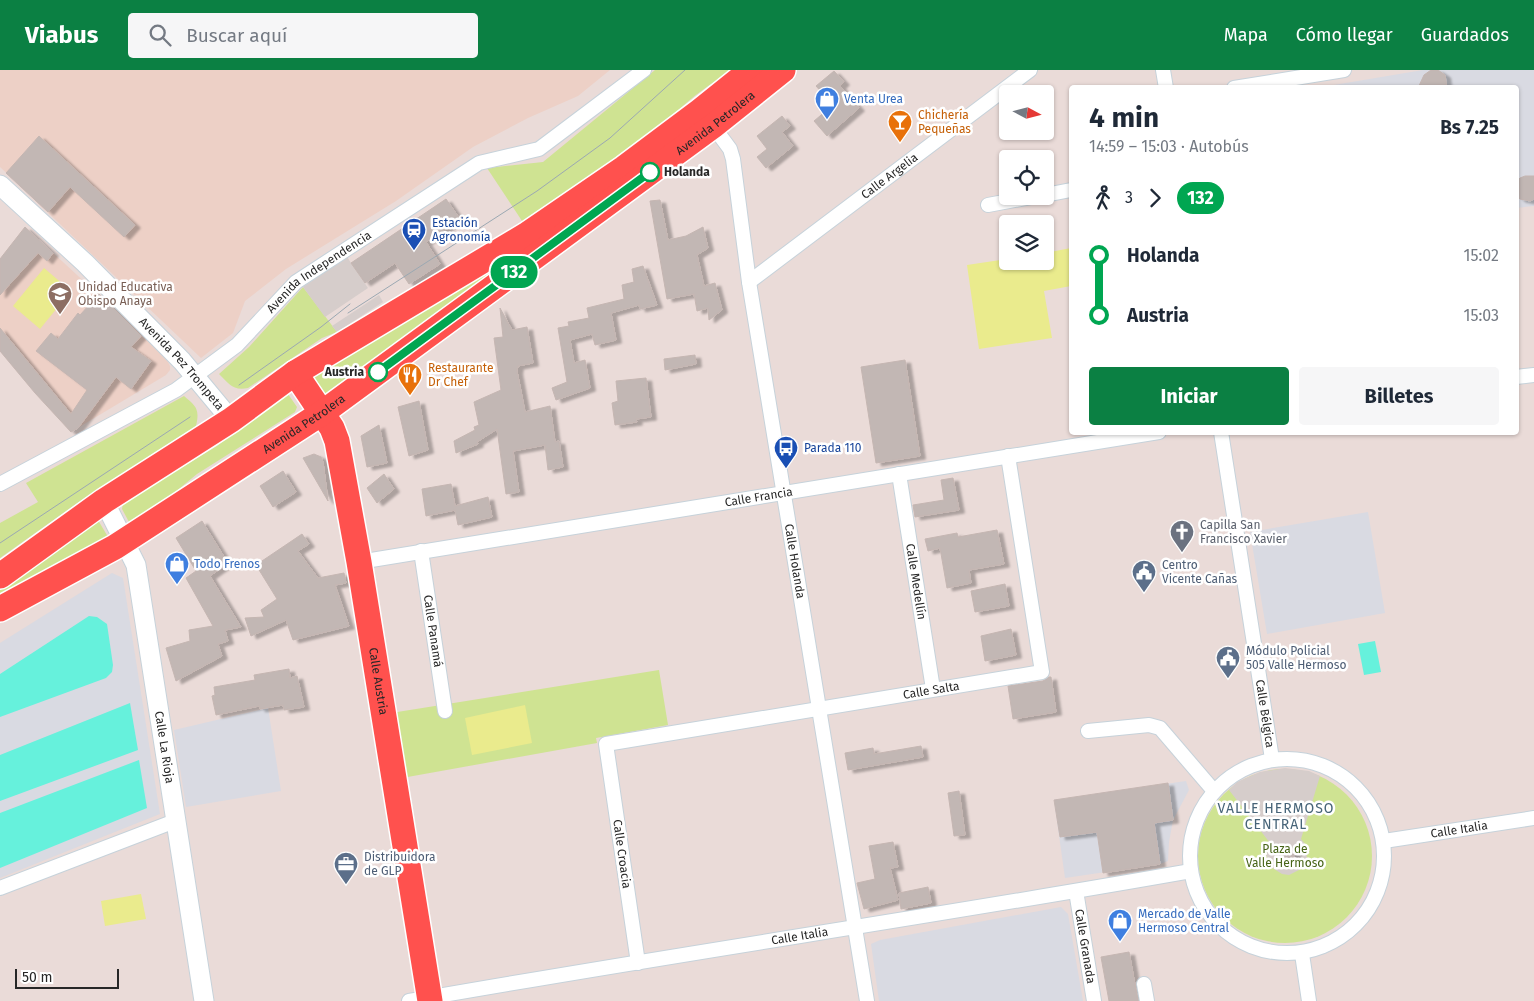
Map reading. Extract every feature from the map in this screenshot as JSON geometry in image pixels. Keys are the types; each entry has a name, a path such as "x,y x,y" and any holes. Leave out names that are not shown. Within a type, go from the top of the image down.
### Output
{"highway":[{"name":"Avenida Petrolera","path":"0,576 104,501 231,420 295,373 526,236 632,162 751,70"},
{"name":"Avenida Petrolera","path":"0,609 125,541 322,413 713,126 783,70"},
{"name":"Calle Austria","path":"295,373 332,428 337,441 360,562 423,1000"}],"street":[{"name":"Avenida Independencia","path":"0,484 176,390 237,345 296,282 479,163 539,149 644,70"},
{"name":"Calle Argelia","path":"749,282 1030,70"},
{"path":"1163,70 1166,85"},
{"path":"1252,85 1344,70"},
{"name":"Calle Holanda","path":"713,126 730,149 733,159 749,282 867,1001"},
{"name":"Avenida Pez Trompeta","path":"0,186 85,264 182,360 231,420"},
{"path":"1054,193 1069,190"},
{"path":"988,205 999,203"},
{"path":"1519,377 1534,375"},
{"name":"Calle Francia","path":"360,562 1140,435"},
{"name":"Calle Bélgica","path":"1221,435 1272,759"},
{"name":"Calle Salta","path":"606,744 1042,672 1008,456"},
{"name":"Calle Medellín","path":"899,474 933,689"},
{"name":"Calle La Rioja","path":"104,501 136,565 204,1001"},
{"name":"Calle Panamá","path":"421,551 445,711"},
{"path":"1088,731 1149,725 1160,728 1214,791"},
{"name":"Calle Croacia","path":"606,744 638,963"},
{"path":"1272,759 1298,759 1320,762 1355,785 1373,808 1384,841 1384,869 1375,899 1357,925 1332,944 1302,954 1274,953 1254,947 1236,938 1215,921 1198,896 1191,871 1189,847 1193,828 1200,811 1214,791 1228,778 1248,766 1272,759"},
{"name":"Calle Italia","path":"1384,841 1534,818"},
{"path":"0,888 176,821"},
{"name":"Calle Italia","path":"423,1000 1191,871"},
{"name":"Calle Granada","path":"1076,891 1094,1001"},
{"path":"1302,954 1310,1001"},
{"path":"1144,984 1147,1001"}],"shaded area":[{"path":"0,70 610,70 578,96 528,118 473,147 396,201 286,269 245,301 233,333 201,358 0,167"},
{"path":"1423,70 1534,70 1534,206 1519,208 1519,85 1334,85"},
{"name":"Unidad Educativa Obispo Anaya","path":"25,227 166,358 170,366 170,370 166,375 71,432 0,351 0,259"},
{"path":"1069,248 1069,286 1044,291 1052,338 979,349 967,265 999,260 999,270 1054,270 1054,251"},
{"path":"347,257 368,288 325,317 303,287"},
{"path":"44,268 71,291 40,329 13,306"},
{"path":"379,295 383,302 337,332 332,326"},
{"path":"1368,512 1385,613 1267,634 1250,532"},
{"path":"112,573 123,578 160,814 0,878 0,643"},
{"path":"525,705 532,743 472,755 465,718"},
{"path":"268,708 281,791 186,807 174,730"},
{"path":"1285,768 1309,771 1320,776 1301,839 1305,844 1307,858 1301,869 1289,875 1282,874 1271,867 1266,855 1270,843 1229,790 1237,782 1260,772"},
{"path":"1186,781 1189,790 1173,820 1168,861 1160,864 1065,878 1054,800"},
{"path":"141,894 146,919 105,926 101,901"},
{"path":"1061,907 1068,914 1083,1001 879,1001 871,944 880,940"}],"green space":[{"path":"655,70 738,70 709,85 682,106 632,151 526,227 487,168 543,162"},
{"path":"771,70 326,397 310,375"},
{"path":"303,287 337,332 322,338 248,388 235,388 232,386 219,374 249,347"},
{"path":"285,393 288,394 297,407 295,412 197,474 168,498 134,522 129,522 122,509 123,503 217,446"},
{"path":"184,396 196,408 198,416 196,426 83,499 0,558 0,523 38,502 26,483"},
{"path":"95,515 111,542 0,599 0,583"},
{"path":"659,670 668,725 596,738 597,743 402,778 391,713"},
{"name":"Plaza de Valle Hermoso","path":"1294,769 1318,775 1334,783 1347,794 1358,807 1366,823 1371,839 1371,873 1366,889 1358,905 1347,918 1334,929 1310,940 1294,943 1276,943 1260,940 1236,929 1212,905 1199,873 1198,847 1201,831 1212,807 1236,783 1268,770"}],"water":[{"path":"89,616 97,617 107,624 113,665 112,672 106,678 0,717 0,674"},
{"path":"1375,641 1381,672 1364,675 1358,644"},
{"path":"130,703 138,750 0,801 0,755"},
{"path":"139,760 147,808 0,868 0,813"}],"building":[{"path":"1431,70 1438,70 1445,75 1447,85 1419,85 1424,75"},
{"path":"834,71 844,82 840,86 859,108 827,136 814,121 833,105 816,86"},
{"path":"782,116 790,126 782,132 793,146 766,168 757,157 767,149 757,136"},
{"path":"39,136 135,225 124,237 70,187 48,212 6,173"},
{"path":"1534,176 1534,199 1530,201 1519,198 1520,178"},
{"name":"Estación Agronomía","path":"446,199 460,219 426,242 440,264 409,284 395,263 365,283 351,263"},
{"path":"660,200 668,240 686,236 703,227 708,248 697,255 704,286 715,283 722,310 709,320 708,308 697,311 694,294 667,299 650,201"},
{"path":"25,227 53,253 47,261 38,253 0,295 0,259"},
{"path":"643,266 657,305 640,309 639,305 611,313 616,340 595,345 592,334 570,340 574,363 585,360 590,388 556,400 552,388 567,382 558,328 569,326 568,322 589,318 587,308 624,299 622,285 634,282 632,269"},
{"path":"99,294 141,336 131,347 151,361 131,389 116,377 78,428 71,432 0,351 0,328 71,414 87,390 36,351 51,333 58,339 78,313 80,315"},
{"path":"500,308 512,330 527,327 533,363 518,366 517,371 525,412 550,406 555,442 559,441 563,467 548,470 545,445 513,451 519,492 506,494 497,429 477,442 478,444 456,453 454,441 475,430 474,427 479,425 474,402 501,390 494,338 503,337"},
{"path":"695,355 696,364 665,370 664,359"},
{"path":"905,360 920,456 876,463 861,367"},
{"path":"646,378 651,417 636,419 637,422 615,425 612,403 618,401 616,381"},
{"path":"419,401 428,450 409,456 398,407"},
{"path":"379,425 387,463 367,467 361,436"},
{"path":"314,454 321,457 323,462 328,501 303,458"},
{"path":"283,471 296,492 273,507 260,486"},
{"path":"384,474 394,489 377,503 367,488"},
{"path":"953,478 959,510 915,517 913,505 944,500 941,480"},
{"path":"451,484 455,506 488,497 492,517 458,525 455,510 426,516 422,489"},
{"path":"202,521 228,563 210,576 241,627 225,630 228,641 218,644 222,656 176,681 166,648 190,641 189,630 213,626 186,578 196,571 176,538"},
{"path":"997,530 1004,564 969,570 971,583 947,588 940,548 928,551 925,539 957,533 958,537"},
{"path":"302,534 309,544 298,551 318,578 344,573 346,583 335,585 349,626 293,640 286,620 251,636 245,618 264,617 261,610 277,599 256,565"},
{"path":"1005,584 1009,606 975,612 971,591"},
{"path":"1011,629 1016,655 985,661 981,636"},
{"path":"289,669 290,678 297,676 304,707 284,710 283,705 260,709 259,706 216,715 212,696 215,695 214,687 255,680 254,675"},
{"path":"1051,677 1056,712 1013,719 1008,686 1043,681"},
{"path":"921,746 923,757 848,770 845,753 873,748 874,754"},
{"path":"1168,783 1173,820 1154,823 1160,864 1103,873 1097,832 1060,837 1054,800"},
{"path":"959,791 965,835 954,836 948,793"},
{"path":"893,842 898,867 890,868 898,900 864,909 857,883 875,879 869,846"},
{"path":"1287,845 1293,847 1295,853 1293,859 1287,861 1281,859 1279,853 1281,847"},
{"path":"928,887 931,903 901,909 899,893"},
{"path":"1129,952 1138,1001 1109,1001 1101,957"}],"tram line":[{"path":"348,313 537,191 610,138 685,70"},
{"path":"239,385 350,304"},
{"path":"0,543 190,417"}],"bus line":[{"name":"132","path":"378,372 650,172"}],"place":[{"name":"Venta Urea","path":"827,120"},
{"name":"Chichería Pequeñas","path":"900,143"},
{"name":"Holanda","path":"650,172"},
{"name":"Estación Agronomía","path":"414,251"},
{"name":"Unidad Educativa Obispo Anaya","path":"60,315"},
{"name":"Austria","path":"378,372"},
{"name":"Restaurante Dr Chef","path":"410,396"},
{"name":"Parada 110","path":"786,469"},
{"name":"Capilla San Francisco Xavier","path":"1182,553"},
{"name":"Todo Frenos","path":"177,585"},
{"name":"Centro Vicente Cañas","path":"1144,593"},
{"name":"Módulo Policial 505 Valle Hermoso","path":"1228,679"},
{"name":"Distribuidora de GLP","path":"346,885"},
{"name":"Mercado de Valle Hermoso Central","path":"1120,942"}],"district":[{"name":"VALLE HERMOSO CENTRAL","path":"1276,816"}]}
